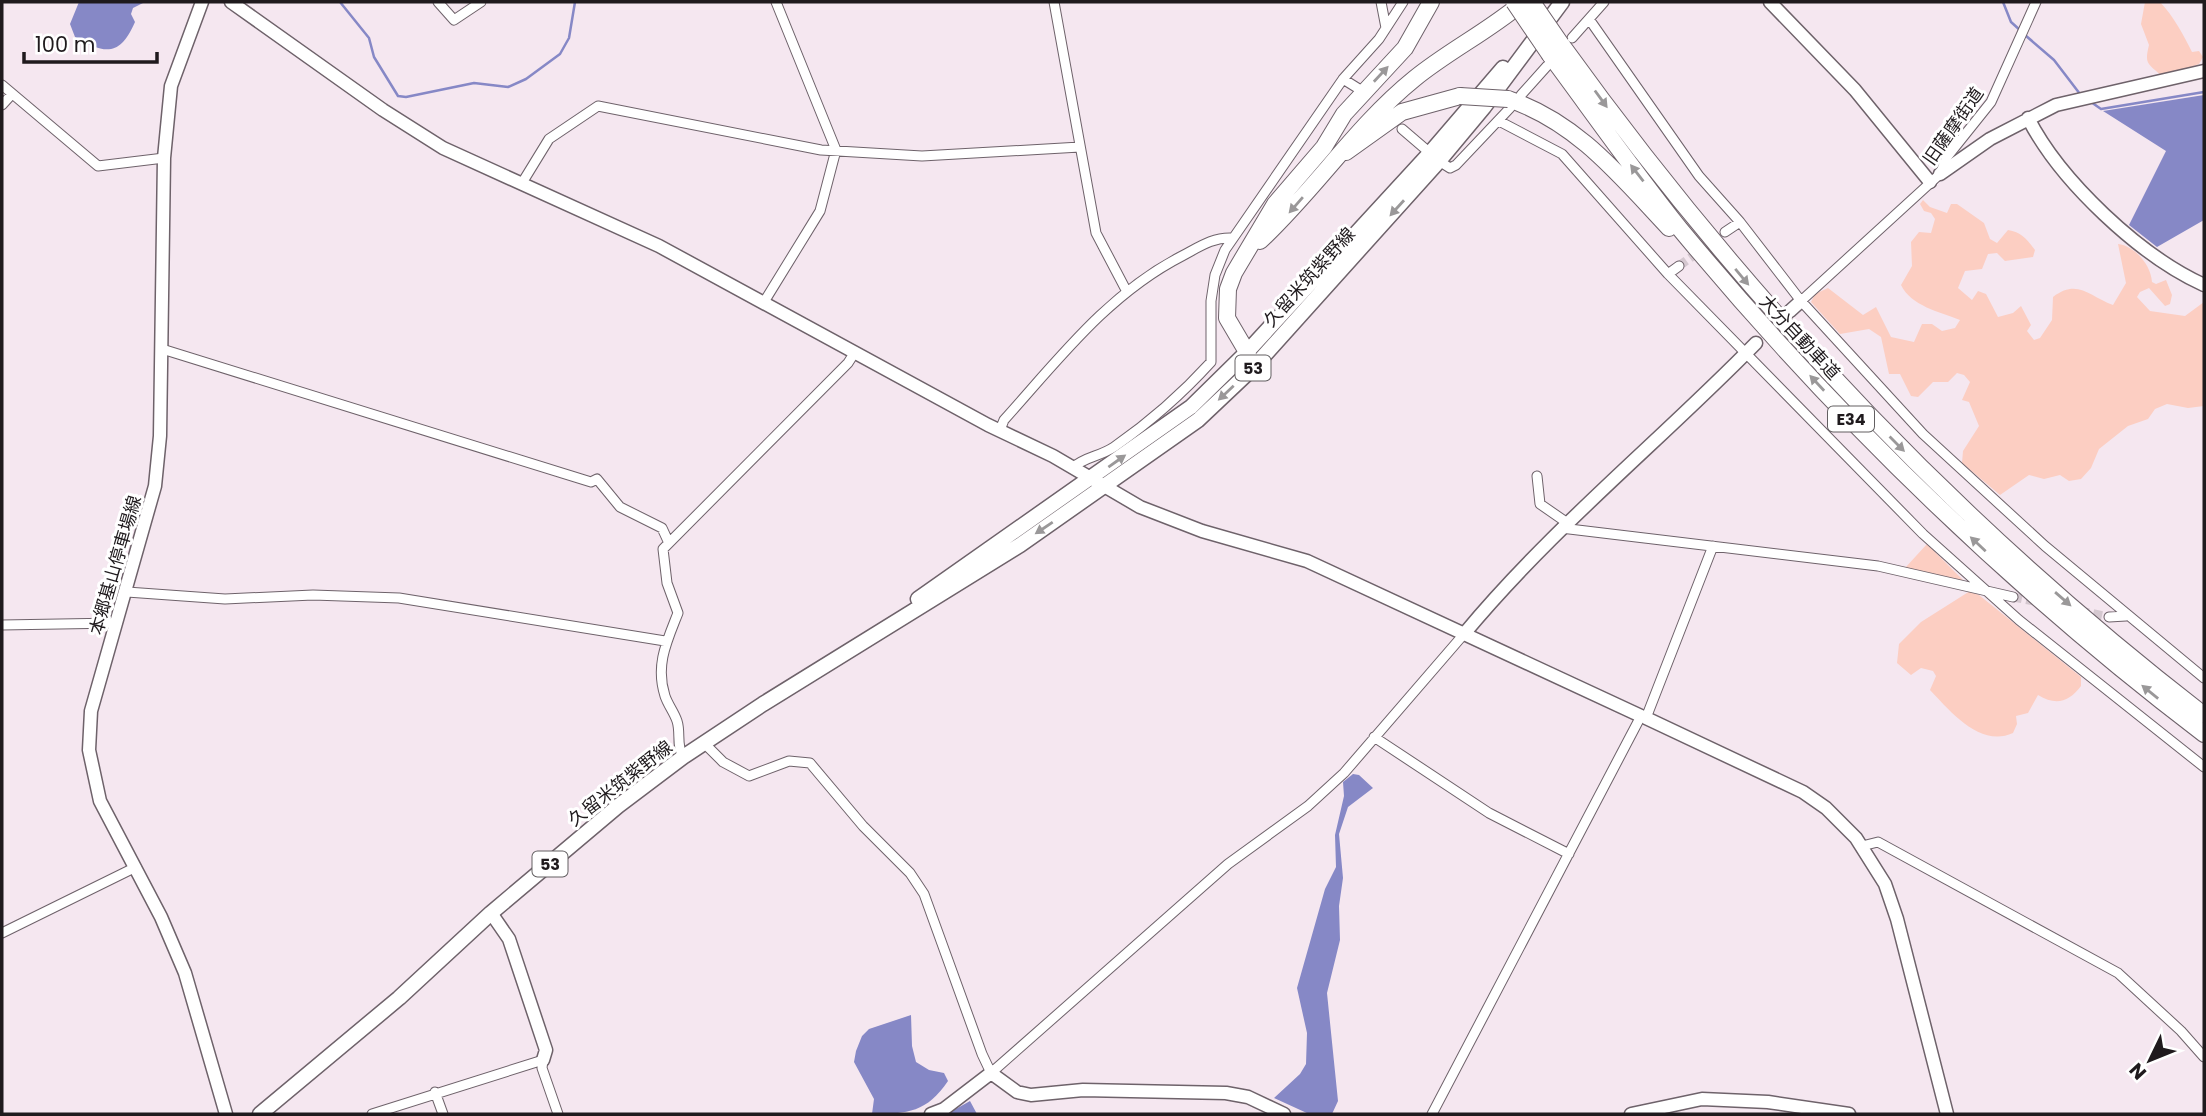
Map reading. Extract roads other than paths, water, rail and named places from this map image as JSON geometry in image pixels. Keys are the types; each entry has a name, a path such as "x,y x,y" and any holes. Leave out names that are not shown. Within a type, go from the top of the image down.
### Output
{"highway":[{"path":"1252,369 1247,352 1227,318 1225,309 1228,289 1275,204 1324,146 1344,114 1405,48 1431,2"},
{"path":"1324,146 1416,67 1512,2"},
{"name":"大分自動車道","path":"1512,2 1558,51 1747,284 1850,397 2005,549 2204,715"},
{"path":"1250,249 1287,216 1355,134 1414,78 1504,18 1523,2"},
{"name":"大分自動車道","path":"1532,2 1558,51 1679,227 1763,325 1916,486 1995,560 2081,635 2204,734"},
{"path":"1338,157 1402,113 1461,96 1513,101 1544,112 1584,140 1763,325"}],"main road":[{"name":"久留米筑紫野線","path":"1098,483 1191,407 1484,107 1562,2"},
{"name":"久留米筑紫野線","path":"260,1114 399,998 491,913 618,806 683,757 863,644 1098,483 1198,420 1252,369 1435,157"}],"street":[{"name":"本郷基山停車場線","path":"202,2 171,86 164,158 160,436 155,486 91,711 89,750 100,801 162,917 185,973 226,1114"},
{"path":"231,2 434,142 659,246 1098,483 1176,522 1307,561 1803,792 1832,813 1862,846 1885,884 1897,919 1947,1114"},
{"path":"438,2 454,20 481,2"},
{"path":"764,302 820,211 836,150 776,2"},
{"path":"1054,2 1096,233 1126,290"},
{"path":"1381,2 1386,28"},
{"path":"1072,468 1088,456 1101,455 1154,419 1211,362 1210,316 1215,275 1232,238 1343,79 1386,28 1403,2"},
{"path":"1402,129 1450,168 1456,165 1499,121 1513,101 1604,2"},
{"path":"1770,2 1935,178 1990,139 2028,118 2070,101 2204,71"},
{"name":"旧薩摩街道","path":"1801,301 1935,178 1947,157 1991,102 2036,2"},
{"path":"1589,19 1699,176 1740,222 1801,301 1923,434 2126,616 2204,678"},
{"path":"1343,79 1359,89"},
{"path":"2,85 98,166 164,158"},
{"path":"2,105 12,94"},
{"path":"522,183 549,139 598,106 836,150 922,156 1080,147"},
{"path":"2028,118 2045,149 2068,180 2156,257 2204,285"},
{"path":"1499,121 1562,154 1668,274 1751,347 1923,534 2019,620 2204,768"},
{"path":"1725,232 1740,222"},
{"path":"1000,430 1004,420 1101,313 1126,290 1157,268 1212,240 1232,238"},
{"path":"1668,274 1679,266"},
{"path":"1790,311 1801,301"},
{"path":"931,1114 944,1110 991,1073 1228,864 1308,806 1344,773 1512,577 1563,525 1751,347"},
{"path":"162,349 591,482 597,479 620,507 662,528 668,541"},
{"path":"683,757 678,742 678,724 662,680 665,641 678,613 662,554 668,541 848,363 855,352"},
{"path":"1537,475 1541,504 1563,525 1878,566 2013,597"},
{"path":"1432,1114 1643,717 1713,546"},
{"path":"127,592 225,599 313,595 399,598 665,641"},
{"path":"2109,617 2126,616"},
{"path":"2,625 117,623"},
{"path":"1374,737 1489,813 1569,854"},
{"path":"704,743 723,762 749,776 789,761 810,763 863,827 911,873 924,894 991,1073 1017,1092 1031,1095 1083,1090 1226,1093 1248,1097 1284,1114"},
{"path":"1862,846 1878,842 2107,966 2137,988 2204,1057"},
{"path":"2,933 136,867"},
{"path":"491,913 509,939 546,1050 542,1068 558,1114"},
{"path":"372,1114 543,1060"},
{"path":"435,1092 443,1114"},
{"path":"1631,1114 1702,1099 1768,1102 1849,1114"}],"water":[{"path":"79,2 145,2 133,8 131,14 135,22 124,41 111,49 104,49 75,37 70,24"},
{"path":"2204,95 2204,220 2157,247 2129,225 2166,151 2103,111"},
{"path":"1353,774 1359,775 1373,788 1348,807 1339,834 1343,878 1339,906 1340,940 1327,993 1338,1101 1332,1114 1309,1114 1274,1098 1300,1074 1306,1064 1307,1033 1297,988 1325,889 1336,867 1335,835 1344,796 1343,782"},
{"path":"911,1015 912,1046 916,1062 929,1070 944,1073 948,1081 932,1099 916,1109 872,1114 874,1099 854,1062 856,1051 862,1036 869,1029"},
{"path":"970,1101 977,1114 947,1114"}],"waterway":[{"path":"340,2 369,38 374,57 398,96 406,97 474,83 508,87 526,79 560,54 569,38 575,2"},
{"path":"2003,2 2011,22 2021,31"},
{"path":"2025,35 2054,60 2080,94"},
{"path":"2091,102 2101,109 2204,92"}],"tunnel":[{"path":"1679,266 1701,250"},
{"path":"2013,597 2039,602"},
{"path":"2080,611 2109,617"}]}
